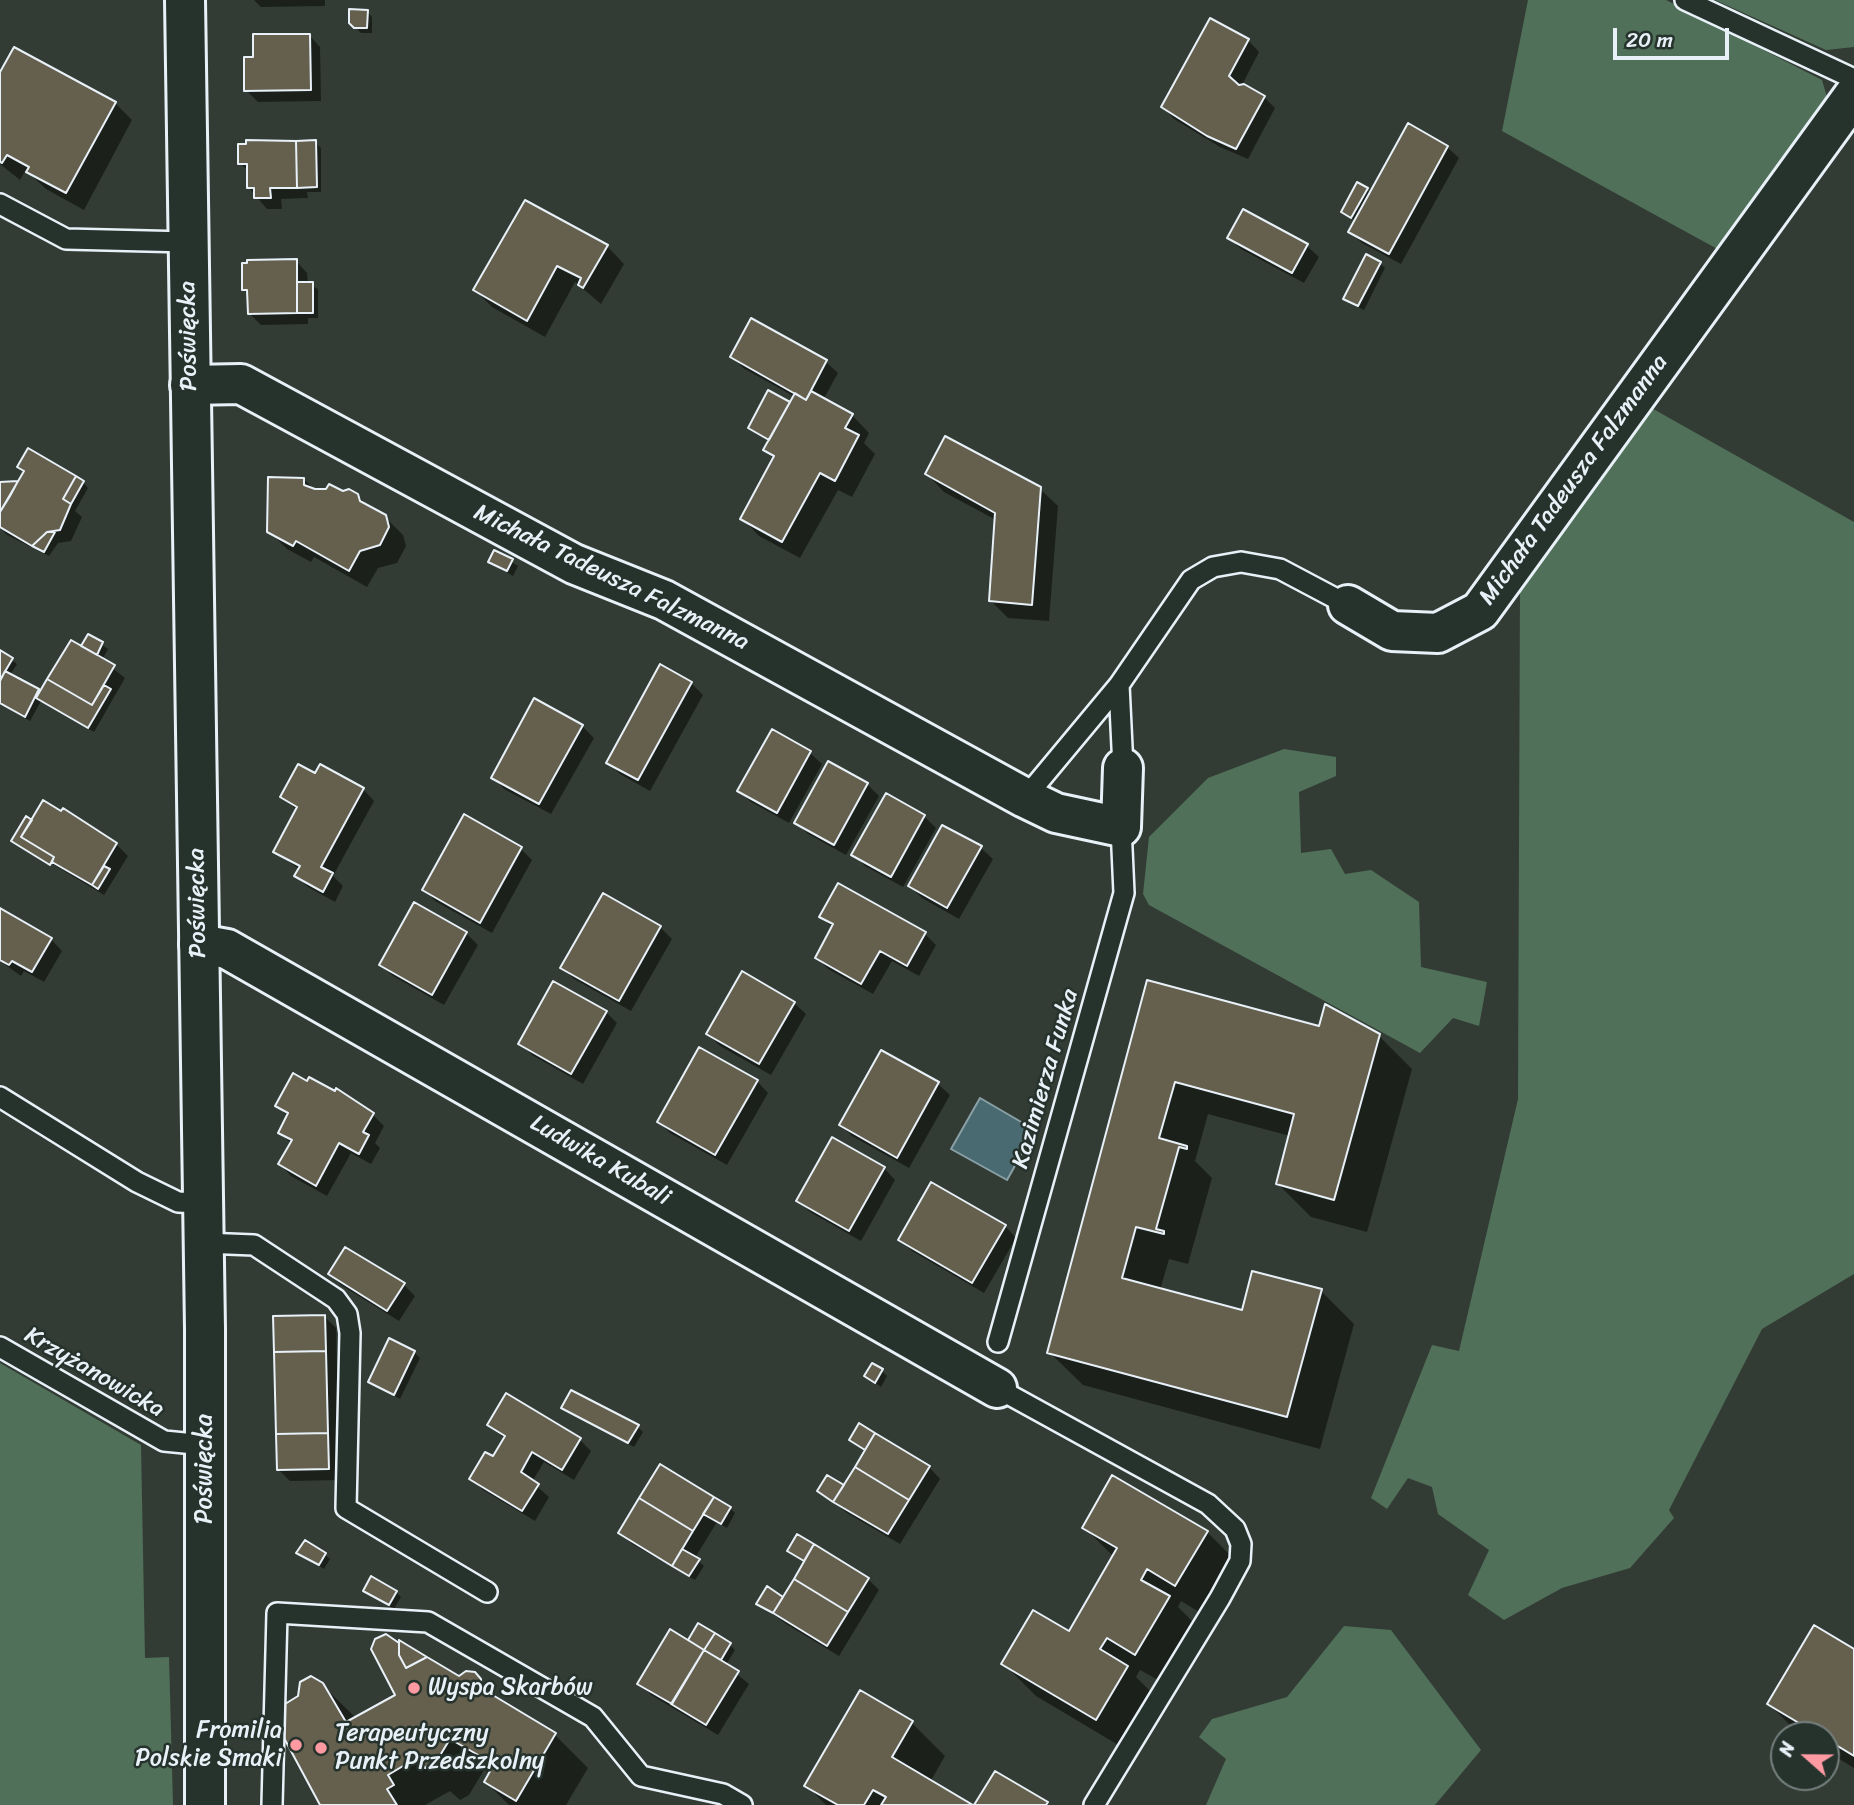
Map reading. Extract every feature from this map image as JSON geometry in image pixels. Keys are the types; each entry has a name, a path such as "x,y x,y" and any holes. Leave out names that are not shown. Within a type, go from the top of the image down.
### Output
{"street":[{"name":"Poświęcka","path":"185,0 203,1243 205,1805"},
{"name":"Michała Tadeusza Falzmanna","path":"1348,606 1392,631 1438,633 1479,611 1854,95"},
{"name":"Michała Tadeusza Falzmanna","path":"190,385 241,384 574,564 664,600 1025,798 1056,813 1121,827"},
{"path":"1121,827 1123,768"},
{"name":"Ludwika Kubali","path":"199,944 227,949 996,1388"}],"lane":[{"path":"1685,0 1854,79"},
{"path":"0,204 66,239 188,242"},
{"name":"Michała Tadeusza Falzmanna","path":"1025,798 1119,685 1191,580 1213,567 1241,562 1280,569 1348,606"},
{"path":"1119,685 1123,768"},
{"name":"Kazimierza Funka","path":"998,1342 1124,893 1121,827"},
{"path":"0,1097 136,1182 178,1202 202,1203"},
{"path":"203,1243 254,1245 336,1299 347,1314 351,1334 346,1508 487,1591"},
{"name":"Krzyżanowicka","path":"0,1348 164,1441 205,1445"},
{"path":"996,1388 1208,1504 1235,1529 1241,1544 1240,1561 1220,1598 1094,1805"},
{"path":"272,1805 277,1613 428,1622 593,1717 641,1776 723,1794 742,1805"}],"green space":[{"path":"1528,0 1666,0 1822,80 1830,107 1721,251 1502,131"},
{"path":"1715,0 1854,0 1854,47 1826,50"},
{"path":"1648,406 1854,522 1854,1274 1762,1329 1669,1510 1674,1518 1630,1568 1562,1588 1504,1620 1468,1595 1489,1550 1438,1514 1432,1487 1408,1478 1387,1509 1371,1498 1432,1345 1459,1351 1518,1099 1520,589"},
{"path":"1284,749 1336,757 1336,776 1299,792 1301,853 1331,849 1345,874 1371,870 1419,902 1421,967 1487,982 1479,1026 1453,1018 1420,1053 1149,905 1143,894 1149,837 1208,778"},
{"path":"0,1363 141,1445 145,1658 169,1657 173,1805 0,1805"},
{"path":"1344,1626 1391,1630 1481,1750 1435,1805 1206,1805 1226,1759 1199,1737 1212,1719 1287,1697"}],"water":[{"path":"980,1098 1035,1130 1007,1180 951,1149"}],"building":[{"path":"349,9 368,10 367,28 354,28 349,23"},
{"path":"1210,18 1249,39 1229,76 1239,85 1244,84 1265,96 1236,149 1207,136 1161,107"},
{"path":"253,34 310,34 311,90 244,91 244,57 253,57"},
{"path":"14,47 116,102 66,193 26,172 29,167 7,155 2,163 0,162 0,72"},
{"path":"1408,123 1448,146 1389,254 1348,232"},
{"path":"246,140 296,141 297,188 270,188 271,198 254,198 254,188 247,188 247,164 238,164 238,144 246,144"},
{"path":"316,140 317,187 297,188 296,141"},
{"path":"1357,182 1368,188 1351,218 1341,212"},
{"path":"525,200 608,245 583,288 578,285 581,278 557,266 527,321 473,290"},
{"path":"1243,209 1308,244 1292,273 1227,238"},
{"path":"1366,254 1381,262 1358,306 1343,299"},
{"path":"297,259 297,313 248,314 247,290 242,290 242,263 247,263 247,260"},
{"path":"297,282 313,282 313,313 297,313"},
{"path":"751,318 827,360 806,400 730,357"},
{"path":"768,390 790,402 769,440 748,428"},
{"path":"811,391 853,414 845,428 859,435 835,481 820,473 782,542 740,519 774,456 763,450 795,393 806,400"},
{"path":"945,436 1041,487 1032,605 989,601 995,513 925,474"},
{"path":"28,448 76,476 63,499 71,504 60,530 47,532 32,546 0,527 0,512 24,471 17,467"},
{"path":"76,476 84,481 71,504 63,499"},
{"path":"268,477 304,478 304,485 315,489 326,489 329,484 358,494 360,501 386,515 389,527 380,545 360,551 349,571 296,541 293,546 267,532"},
{"path":"18,481 10,496 0,512 0,482"},
{"path":"47,532 55,532 44,552 32,546"},
{"path":"494,550 513,559 507,571 488,562"},
{"path":"88,634 103,642 97,655 81,646"},
{"path":"71,640 115,665 92,705 47,679"},
{"path":"0,650 13,658 0,680"},
{"path":"660,664 692,682 638,780 606,763"},
{"path":"5,671 39,689 25,717 0,703 0,681"},
{"path":"47,679 92,705 104,685 111,689 88,728 36,698"},
{"path":"534,698 583,725 539,804 491,778"},
{"path":"772,729 811,751 777,813 737,791"},
{"path":"828,761 868,783 834,845 794,823"},
{"path":"298,764 315,773 320,764 364,788 321,867 333,873 323,892 294,876 300,866 273,852 297,807 280,797"},
{"path":"886,793 925,815 891,877 851,855"},
{"path":"43,800 61,811 63,808 117,843 92,885 52,862 54,857 21,837"},
{"path":"464,814 522,847 480,923 422,890"},
{"path":"26,816 32,820 21,837 54,857 50,865 11,841"},
{"path":"942,825 982,846 947,908 908,886"},
{"path":"104,866 110,869 98,889 92,885"},
{"path":"838,883 926,932 907,966 880,951 861,984 815,958 833,924 819,917"},
{"path":"603,893 661,926 619,1001 560,968"},
{"path":"414,902 467,932 432,995 379,965"},
{"path":"0,908 52,938 32,972 12,961 9,965 0,960"},
{"path":"742,971 795,1002 759,1064 706,1034"},
{"path":"1147,980 1319,1026 1325,1004 1380,1034 1334,1200 1276,1184 1294,1114 1175,1082 1159,1138 1187,1146 1187,1149 1179,1147 1156,1229 1164,1231 1164,1234 1136,1227 1122,1278 1242,1310 1252,1271 1322,1289 1287,1417 1047,1353"},
{"path":"553,981 607,1011 571,1074 518,1044"},
{"path":"699,1047 758,1080 715,1155 657,1122"},
{"path":"881,1050 939,1082 897,1158 839,1125"},
{"path":"293,1073 307,1081 309,1077 335,1091 336,1088 374,1113 363,1132 369,1135 359,1154 339,1143 316,1186 278,1164 292,1140 278,1133 288,1113 275,1106"},
{"path":"832,1137 885,1167 849,1231 796,1201"},
{"path":"931,1182 1006,1225 972,1283 898,1240"},
{"path":"345,1247 405,1283 387,1311 328,1274"},
{"path":"325,1315 326,1351 274,1352 273,1316"},
{"path":"389,1338 415,1351 394,1395 368,1382"},
{"path":"326,1351 328,1433 276,1434 274,1352"},
{"path":"872,1363 883,1369 875,1383 864,1376"},
{"path":"571,1390 639,1425 628,1443 561,1408"},
{"path":"506,1393 581,1438 562,1470 532,1452 521,1472 539,1484 522,1511 469,1479 485,1452 493,1456 505,1436 487,1425"},
{"path":"859,1423 875,1433 865,1450 849,1440"},
{"path":"328,1433 329,1469 277,1470 276,1434"},
{"path":"875,1433 930,1466 909,1500 855,1467"},
{"path":"660,1464 714,1497 693,1531 639,1498"},
{"path":"855,1467 909,1500 888,1534 833,1502"},
{"path":"827,1475 844,1485 833,1502 817,1491"},
{"path":"1112,1475 1208,1531 1175,1586 1147,1569 1141,1580 1170,1596 1135,1655 1107,1638 1100,1649 1128,1666 1096,1720 1001,1664 1033,1610 1069,1631 1117,1548 1082,1528"},
{"path":"714,1497 731,1507 721,1524 703,1514"},
{"path":"639,1498 693,1531 672,1566 618,1533"},
{"path":"797,1534 814,1544 804,1561 787,1551"},
{"path":"305,1540 326,1553 319,1565 296,1553"},
{"path":"814,1544 869,1578 848,1612 794,1579"},
{"path":"682,1549 700,1559 689,1576 672,1566"},
{"path":"371,1576 397,1591 389,1605 363,1591"},
{"path":"794,1579 848,1612 827,1646 773,1613"},
{"path":"767,1586 783,1597 773,1613 756,1604"},
{"path":"698,1623 715,1633 704,1650 688,1640"},
{"path":"1814,1625 1854,1649 1854,1756 1840,1748 1840,1721 1796,1721 1767,1704"},
{"path":"670,1629 704,1650 672,1704 637,1684"},
{"path":"715,1633 731,1643 721,1660 704,1650"},
{"path":"386,1634 399,1643 399,1655 406,1668 427,1657 459,1676 466,1671 475,1672 481,1679 481,1688 556,1733 516,1801 484,1782 494,1764 450,1739 436,1762 425,1768 418,1757 388,1775 394,1785 387,1789 397,1805 320,1805 284,1738 285,1704 298,1696 300,1682 311,1676 323,1683 346,1722 395,1695 371,1649 375,1639"},
{"path":"399,1640 427,1657 406,1668 399,1655"},
{"path":"704,1650 739,1671 706,1725 671,1704"},
{"path":"860,1690 913,1721 892,1757 973,1805 881,1805 886,1797 873,1790 864,1805 838,1805 804,1786"},
{"path":"995,1771 1048,1802 1046,1805 974,1805"}],"place":[{"name":"Wyspa Skarbów","path":"414,1688"},
{"name":"Fromilia Polskie Smaki","path":"296,1745"},
{"name":"Terapeutyczny Punkt Przedszkolny","path":"321,1748"}]}
